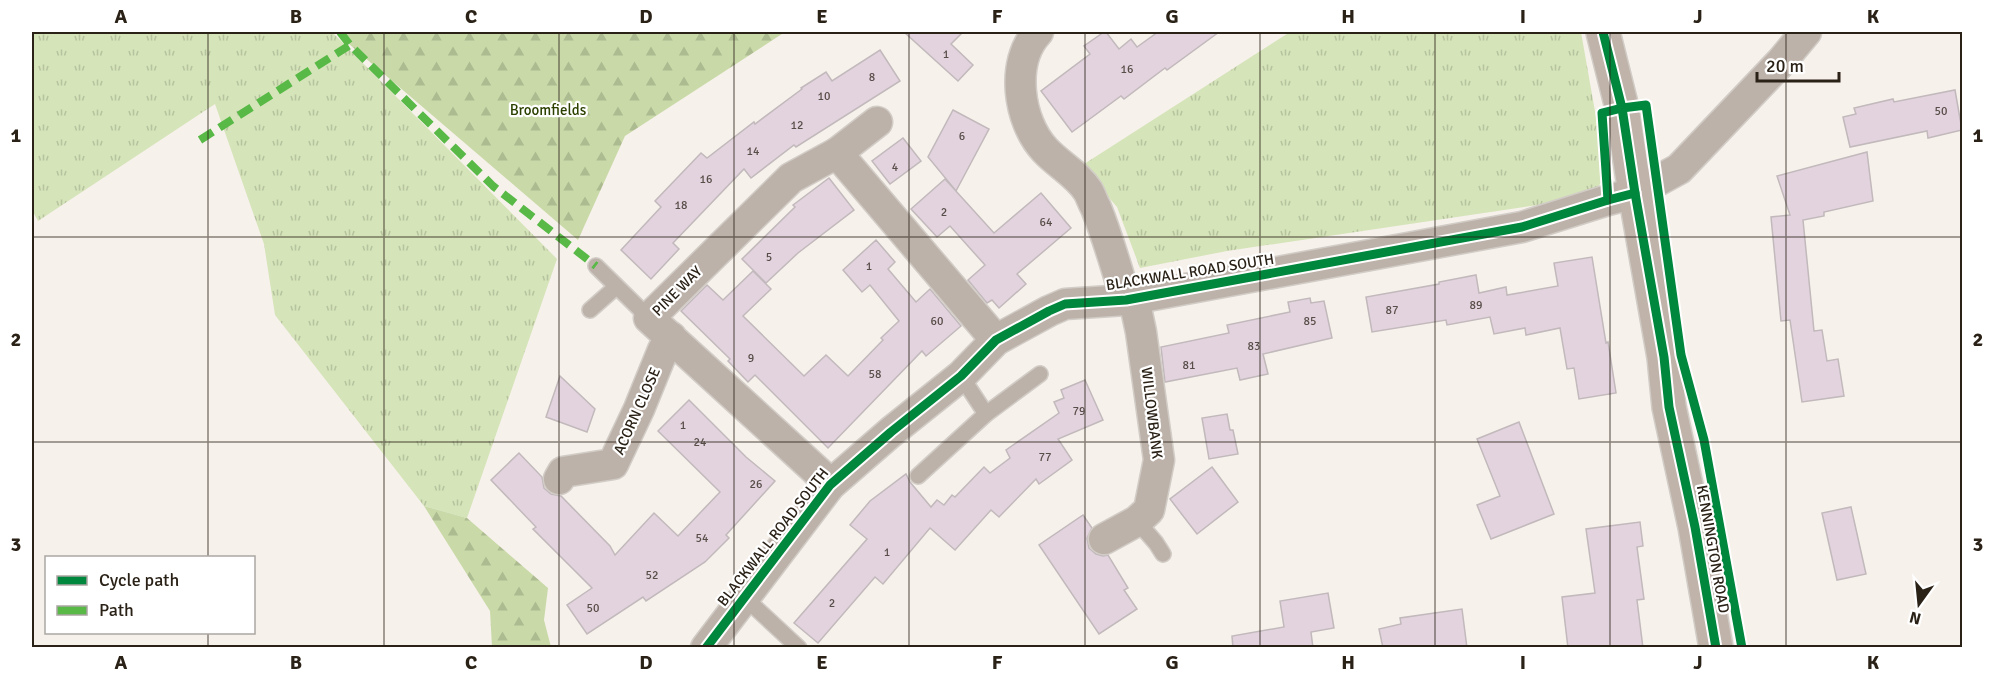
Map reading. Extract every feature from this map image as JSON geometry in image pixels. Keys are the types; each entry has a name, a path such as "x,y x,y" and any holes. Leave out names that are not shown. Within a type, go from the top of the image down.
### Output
{"main road":[{"name":"KENNINGTON ROAD","path":"1603,32 1622,108 1664,357 1669,407 1695,527 1716,648"}],"street":[{"name":"WILLOWBANK","path":"1038,32 1033,37 1022,64 1020,97 1029,128 1045,150 1070,170 1089,192 1102,223 1141,332 1160,460 1149,510 1137,521 1104,539"},
{"name":"BLACKWALL ROAD SOUTH","path":"706,648 831,484 961,376 996,340 1065,304 1130,299 1522,227 1635,193 1679,169 1781,62 1806,32"},
{"name":"PINE WAY","path":"831,484 660,328 791,178 837,153 877,122"},
{"path":"837,153 996,340"},
{"name":"ACORN CLOSE","path":"559,479 563,472 613,464 663,350 660,328"}],"lane":[{"path":"596,266 660,328"},
{"path":"590,310 616,287"},
{"path":"918,476 986,414 1040,374"},
{"path":"961,376 986,414"},
{"path":"1137,521 1163,554"},
{"path":"744,597 799,648"}],"green space":[{"path":"32,32 332,32 557,259 467,518 424,506 275,315 264,244 215,104 38,221 32,210"},
{"name":"Broomfields","path":"335,32 785,32 625,136 578,240"},
{"path":"1290,32 1581,32 1606,174 1592,197 1227,251 1140,268 1117,207 1081,166"},
{"path":"424,506 467,518 548,588 544,620 551,647 492,647 490,611"}],"building":[{"path":"904,32 963,32 951,44 973,65 958,81"},
{"path":"1104,32 1119,49 1131,39 1137,47 1158,32 1219,32 1124,99 1121,96 1072,132 1041,91 1090,54 1084,46"},
{"path":"880,50 900,81 796,147 794,145 751,178 744,169 673,243 679,249 651,279 621,250 661,207 655,201 701,153 707,158 826,72 832,81"},
{"path":"1955,90 1962,130 1928,138 1927,131 1850,147 1843,117 1856,114 1854,108 1893,99 1894,102"},
{"path":"953,110 989,129 956,191 928,157"},
{"path":"903,138 921,161 890,184 872,161"},
{"path":"1867,152 1873,201 1824,212 1824,216 1803,220 1814,331 1822,330 1827,361 1838,359 1844,396 1802,402 1790,320 1781,321 1771,217 1790,215 1777,176"},
{"path":"829,178 854,210 798,253 766,283 742,259 795,207 793,205"},
{"path":"945,179 994,233 1041,193 1071,228 1017,274 1026,284 999,308 992,300 987,303 968,280 985,265 950,226 937,237 911,209"},
{"path":"876,240 895,262 888,269 916,302 930,289 961,326 926,356 922,351 828,448 755,375 748,382 728,361 730,359 681,311 707,285 723,300 753,271 771,289 743,316 804,376 826,355 848,376 899,321 870,285 862,292 843,270"},
{"path":"1592,257 1616,393 1579,399 1574,368 1567,369 1560,328 1526,335 1525,328 1494,334 1490,317 1447,325 1446,320 1372,332 1366,297 1476,275 1479,293 1506,287 1507,295 1558,286 1554,263"},
{"path":"1310,298 1311,303 1324,301 1332,338 1263,354 1268,374 1240,380 1237,368 1165,382 1161,347 1229,333 1227,325 1290,312 1288,302"},
{"path":"560,376 595,409 587,432 546,417"},
{"path":"1085,380 1103,420 1058,439 1072,460 1039,484 1036,479 999,517 991,510 955,550 930,528 883,584 875,577 818,643 794,623 867,539 850,525 870,501 906,474 931,507 937,500 944,505 984,467 990,473 1010,458 1006,450 1059,413 1054,402 1064,398 1061,390"},
{"path":"689,400 746,457 775,481 726,535 729,538 705,562 646,601 643,597 587,634 567,605 592,588 533,529 536,527 491,480 519,453 542,477 544,488 551,494 561,496 610,546 615,555 654,513 678,536 720,492 658,431"},
{"path":"1227,414 1238,454 1209,459 1202,418"},
{"path":"1519,422 1554,514 1491,539 1477,505 1500,496 1477,439"},
{"path":"1212,467 1238,502 1197,534 1170,499"},
{"path":"1851,507 1866,574 1837,580 1822,513"},
{"path":"1083,515 1092,528 1087,538 1089,548 1096,554 1108,555 1128,588 1124,590 1137,609 1099,634 1039,545"},
{"path":"1640,522 1643,546 1637,547 1644,599 1637,600 1643,648 1568,648 1562,597 1595,593 1586,529"},
{"path":"1328,593 1334,628 1311,632 1313,648 1233,648 1232,636 1284,627 1280,601"},
{"path":"1462,609 1467,648 1383,648 1379,629 1401,624 1400,618"}],"marked path":[{"path":"340,32 350,45"},
{"path":"200,140 350,45 493,186 596,266"}],"cycle path":[{"path":"1603,32 1622,108 1664,357 1669,407 1695,527 1716,648"},
{"path":"1608,200 1602,113 1646,105 1681,355 1704,440 1742,648"},
{"path":"706,648 830,485 961,376 996,340 1049,311 1065,304 1126,300 1522,227 1635,193"}]}
